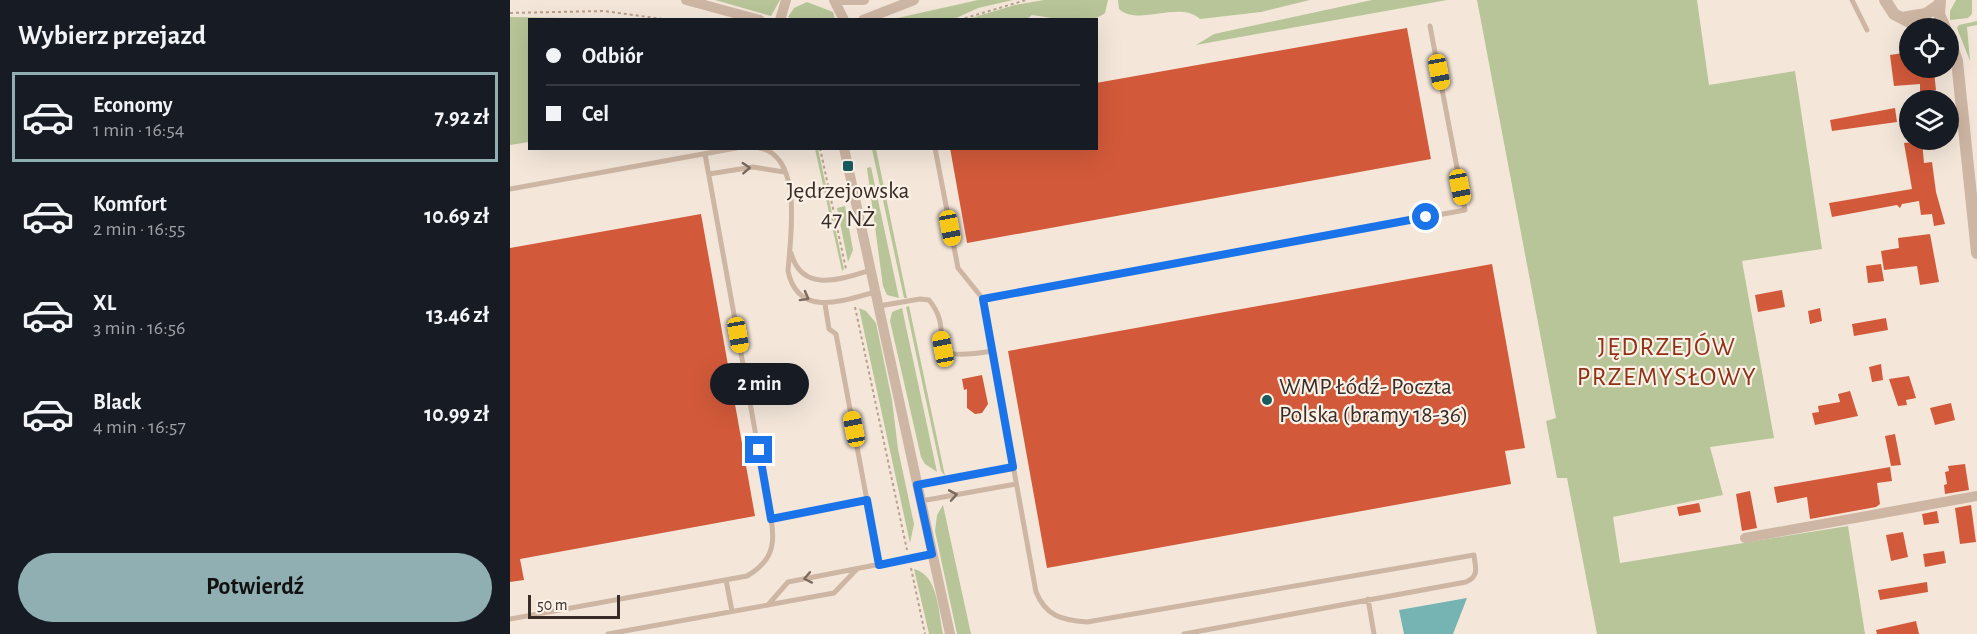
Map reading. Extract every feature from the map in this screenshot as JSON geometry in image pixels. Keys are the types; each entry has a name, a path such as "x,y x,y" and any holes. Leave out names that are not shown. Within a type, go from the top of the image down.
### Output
{"street":[{"path":"686,0 753,18"},
{"path":"781,18 786,0"},
{"path":"834,0 843,18"},
{"path":"840,0 864,0"},
{"path":"869,18 914,0"},
{"path":"1885,0 1901,18 1917,17 1940,2"},
{"path":"1940,2 1940,18"},
{"path":"1959,100 1977,253"},
{"path":"844,150 950,634"},
{"path":"1745,538 1977,496"}],"lane":[{"path":"1852,0 1867,30"},
{"path":"983,299 1465,210 1430,26"},
{"path":"510,189 726,150"},
{"path":"763,150 777,159 792,194 788,271 790,283 797,292 809,300 825,304 876,292"},
{"path":"935,150 958,268 983,299 1036,592 1042,606 1053,614 1087,622 1474,555 1476,572 1473,579 1184,634"},
{"path":"510,619 747,576 761,568 769,557 773,546 771,519 705,154"},
{"path":"709,174 753,167 784,172"},
{"path":"790,246 798,269 808,278 819,282 832,282 871,270"},
{"path":"879,307 920,299 929,300 935,307 943,349 949,355 958,356 992,351"},
{"path":"825,304 829,329 836,334 879,565"},
{"path":"917,485 1013,467"},
{"path":"921,501 1016,484"},
{"path":"771,519 867,500"},
{"path":"768,605 788,582 932,554"},
{"path":"608,634 834,593 857,569"},
{"path":"726,580 732,612"},
{"path":"1368,599 1374,634"}],"path":[{"path":"966,18 1026,0"},
{"path":"510,13 604,11 655,18"},
{"path":"820,150 848,277"},
{"path":"853,298 925,634"}],"green space":[{"path":"715,0 780,0 771,16"},
{"path":"978,0 1013,0 978,8 956,18 897,18"},
{"path":"1044,0 1108,0 1105,13 1095,18 1055,18 1032,15 1028,18 971,18 1015,5"},
{"path":"1118,0 1310,0 1261,12 1200,19 1181,12 1127,14 1119,9"},
{"path":"1372,0 1447,0 1196,45 1214,34"},
{"path":"1477,0 1697,0 1709,85 1795,71 1822,249 1742,261 1774,438 1710,447 1723,495 1613,517 1620,563 1848,526 1865,634 1597,634 1567,478 1557,478 1546,421 1556,418"},
{"path":"1956,0 1972,0 1972,14 1968,18 1950,18 1950,11"},
{"path":"807,2 833,12 835,18 788,17 794,8"},
{"path":"510,17 573,18 528,18 528,142 510,145"},
{"path":"1977,21 1977,25 1967,27 1970,61 1959,33 1959,25"},
{"path":"815,150 818,150 844,269 842,271"},
{"path":"872,150 876,150 907,298 904,298"},
{"path":"871,167 899,298 887,295 883,286 867,168"},
{"path":"845,206 853,250 848,262 837,208"},
{"path":"909,306 945,476 941,471 906,307"},
{"path":"859,308 866,311 876,323 914,524 910,543"},
{"path":"902,308 937,472 925,464 921,457 890,321 892,312"},
{"path":"943,505 971,634 957,634 935,531 937,515"},
{"path":"914,569 922,573 933,587 943,634 929,634"}],"water":[{"path":"1467,598 1453,634 1404,634 1399,610"}],"building":[{"path":"1407,28 1431,159 967,243 950,150 1098,150 1098,83"},
{"path":"1899,54 1899,78 1935,78 1936,90 1920,90 1920,84 1894,86 1890,55"},
{"path":"1895,108 1897,122 1832,131 1830,120"},
{"path":"1905,150 1923,150 1924,163 1932,162 1936,192 1945,224 1934,226 1932,214 1921,215 1919,201 1902,204 1900,208 1897,205 1832,217 1829,203 1912,189"},
{"path":"701,214 755,516 520,559 524,580 510,582 510,248"},
{"path":"1930,234 1939,282 1920,285 1917,266 1884,270 1881,251 1899,248 1898,238"},
{"name":"WMP Łódź- Poczta Polska (bramy 18-36)","path":"1492,264 1525,448 1505,451 1511,484 1047,568 1008,351"},
{"path":"1881,264 1884,281 1868,283 1866,266"},
{"path":"1782,290 1785,307 1758,312 1755,295"},
{"path":"1820,308 1822,321 1810,324 1808,311"},
{"path":"1886,318 1888,330 1854,336 1852,324"},
{"path":"1881,364 1883,380 1872,382 1869,367"},
{"path":"982,375 988,404 982,413 975,414 967,408 967,389 964,390 962,379"},
{"path":"1909,376 1916,398 1906,400 1907,405 1898,406 1889,379"},
{"path":"1850,391 1858,416 1815,425 1812,413 1819,412 1818,406 1840,402 1838,394"},
{"path":"1951,403 1955,420 1935,425 1930,408"},
{"path":"1895,434 1901,465 1891,466 1885,436"},
{"path":"1965,464 1969,490 1945,494 1944,485 1947,484 1945,472 1949,471 1948,466"},
{"path":"1890,467 1892,481 1877,483 1880,504 1876,507 1810,519 1807,497 1777,503 1774,487"},
{"path":"1750,491 1757,528 1742,531 1736,494"},
{"path":"1699,503 1701,512 1679,516 1677,507"},
{"path":"1971,505 1976,542 1960,544 1955,508"},
{"path":"1937,511 1939,523 1924,525 1922,514"},
{"path":"1903,532 1908,557 1891,561 1886,535"},
{"path":"1944,551 1946,563 1925,567 1923,554"},
{"path":"1927,582 1928,592 1880,600 1878,590"},
{"path":"1916,621 1919,634 1877,634 1876,630"}],"place":[{"name":"Jędrzejowska 47 NŻ","path":"848,166"},
{"name":"WMP Łódź- Poczta Polska (bramy 18-36)","path":"1267,400"}],"district":[{"name":"JĘDRZEJÓW PRZEMYSŁOWY","path":"1667,361"}],"route":[{"path":"759,450 771,519 867,500 879,565 932,554 917,485 1013,467 983,299 1426,217"}]}
